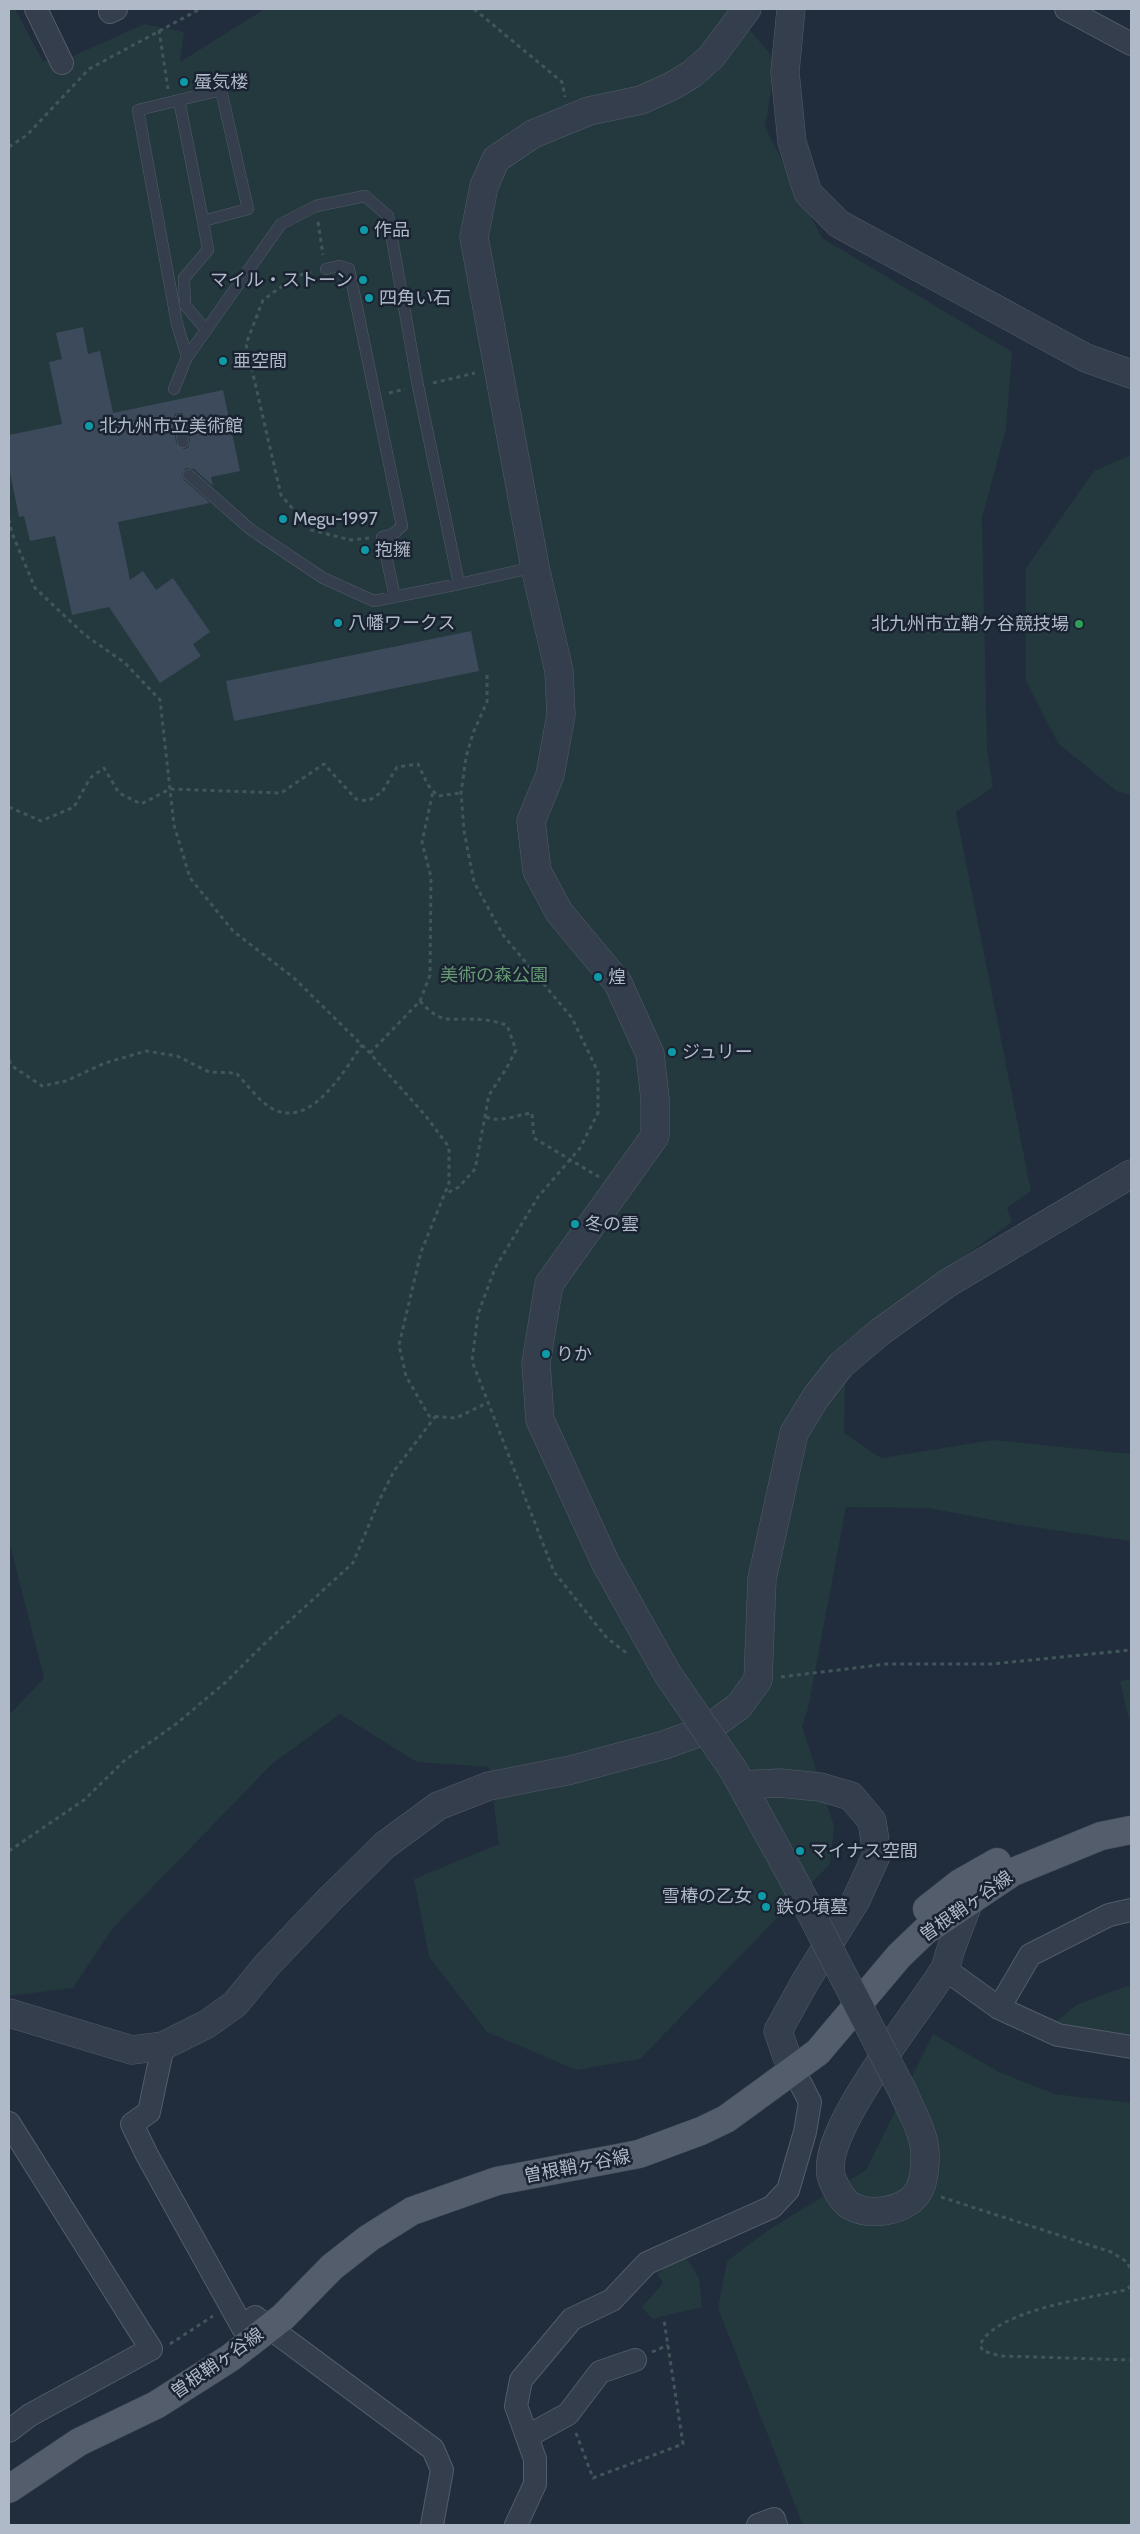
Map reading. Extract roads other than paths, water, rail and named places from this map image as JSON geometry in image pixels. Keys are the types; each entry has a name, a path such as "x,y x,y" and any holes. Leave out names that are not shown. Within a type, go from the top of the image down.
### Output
{"main road":[{"name":"曽根鞘ヶ谷線","path":"791,2064 808,2039 889,1943 916,1917 960,1883 1006,1857 1055,1835 1097,1820 1131,1813"},
{"name":"曽根鞘ヶ谷線","path":"9,2489 79,2442 156,2405 230,2358 256,2324 323,2253 361,2224 406,2196 493,2165 636,2137 663,2128 718,2104 791,2064 818,2052 899,1956 925,1931 970,1899 1013,1872 1061,1851 1101,1836 1131,1830"},
{"name":"曽根鞘ヶ谷線","path":"9,2469 45,2446 192,2365 256,2324"}],"street":[{"path":"36,9 62,63"},
{"path":"746,9 711,57 692,74 672,86 641,100 589,111 533,134 496,159 484,186 474,237 535,567 559,671 561,715 550,775 532,822 537,871 559,912 618,983 650,1054 655,1099 655,1136 549,1284 536,1363 540,1420 606,1564 662,1663 738,1778 797,1886 903,2092 918,2128 926,2154 919,2190 911,2200 899,2207 867,2211 849,2204 837,2192 829,2170 832,2151 838,2133 861,2094 945,1969 970,1899"},
{"path":"791,9 785,72 792,142 808,193 839,224 1086,358 1131,374"},
{"path":"1066,9 1131,44"},
{"path":"9,2013 132,2050 163,2046 207,2024 235,2004 267,1965 385,1845 438,1806 489,1786 571,1770 664,1745 706,1730 739,1706 758,1680 762,1579 794,1433 816,1397 841,1365 880,1332 940,1289 1131,1174"},
{"path":"516,2525 535,2484 535,2459 516,2406 521,2380 572,2319 612,2300 647,2263 676,2248 772,2207 788,2190 805,2132 810,2102 791,2064 778,2031 856,1900 877,1854 872,1822 851,1796 820,1787 738,1778"},
{"path":"999,2008 1030,1954 1109,1915 1131,1910"},
{"path":"945,1969 999,2008 1058,2035 1131,2047"},
{"path":"163,2046 157,2082 149,2112 132,2124 147,2155 230,2304 433,2449 442,2470 432,2525"},
{"path":"9,2123 151,2349 30,2415 9,2431"},
{"path":"528,2436 568,2414 600,2372 635,2360"},
{"path":"758,2525 774,2519 776,2525"}],"lane":[{"path":"187,357 177,324 138,110 221,90 248,209 203,221"},
{"path":"175,101 208,250 184,278 185,306 206,330"},
{"path":"174,389 187,357 281,224 316,206 365,196 388,216 418,386 459,584"},
{"path":"326,269 338,266 349,269 402,526 392,535 382,536 395,597"},
{"path":"180,420 183,442"},
{"path":"189,476 250,529 323,578 374,601 535,567"}],"place":[{"name":"蜃気楼","path":"184,82"},
{"name":"作品","path":"364,230"},
{"name":"マイル・ストーン","path":"363,280"},
{"name":"四角い石","path":"369,298"},
{"name":"亜空間","path":"223,361"},
{"name":"北九州市立美術館","path":"89,426"},
{"name":"Megu-1997","path":"283,519"},
{"name":"抱擁","path":"365,550"},
{"name":"八幡ワークス","path":"338,623"},
{"name":"北九州市立鞘ケ谷競技場","path":"1079,624"},
{"name":"煌","path":"598,977"},
{"name":"ジュリー","path":"672,1052"},
{"name":"冬の雲","path":"575,1224"},
{"name":"りか","path":"546,1354"},
{"name":"マイナス空間","path":"800,1851"},
{"name":"雪椿の乙女","path":"762,1896"},
{"name":"鉄の墳墓","path":"766,1907"}],"park label":[{"name":"美術の森公園","path":"494,975"}]}
